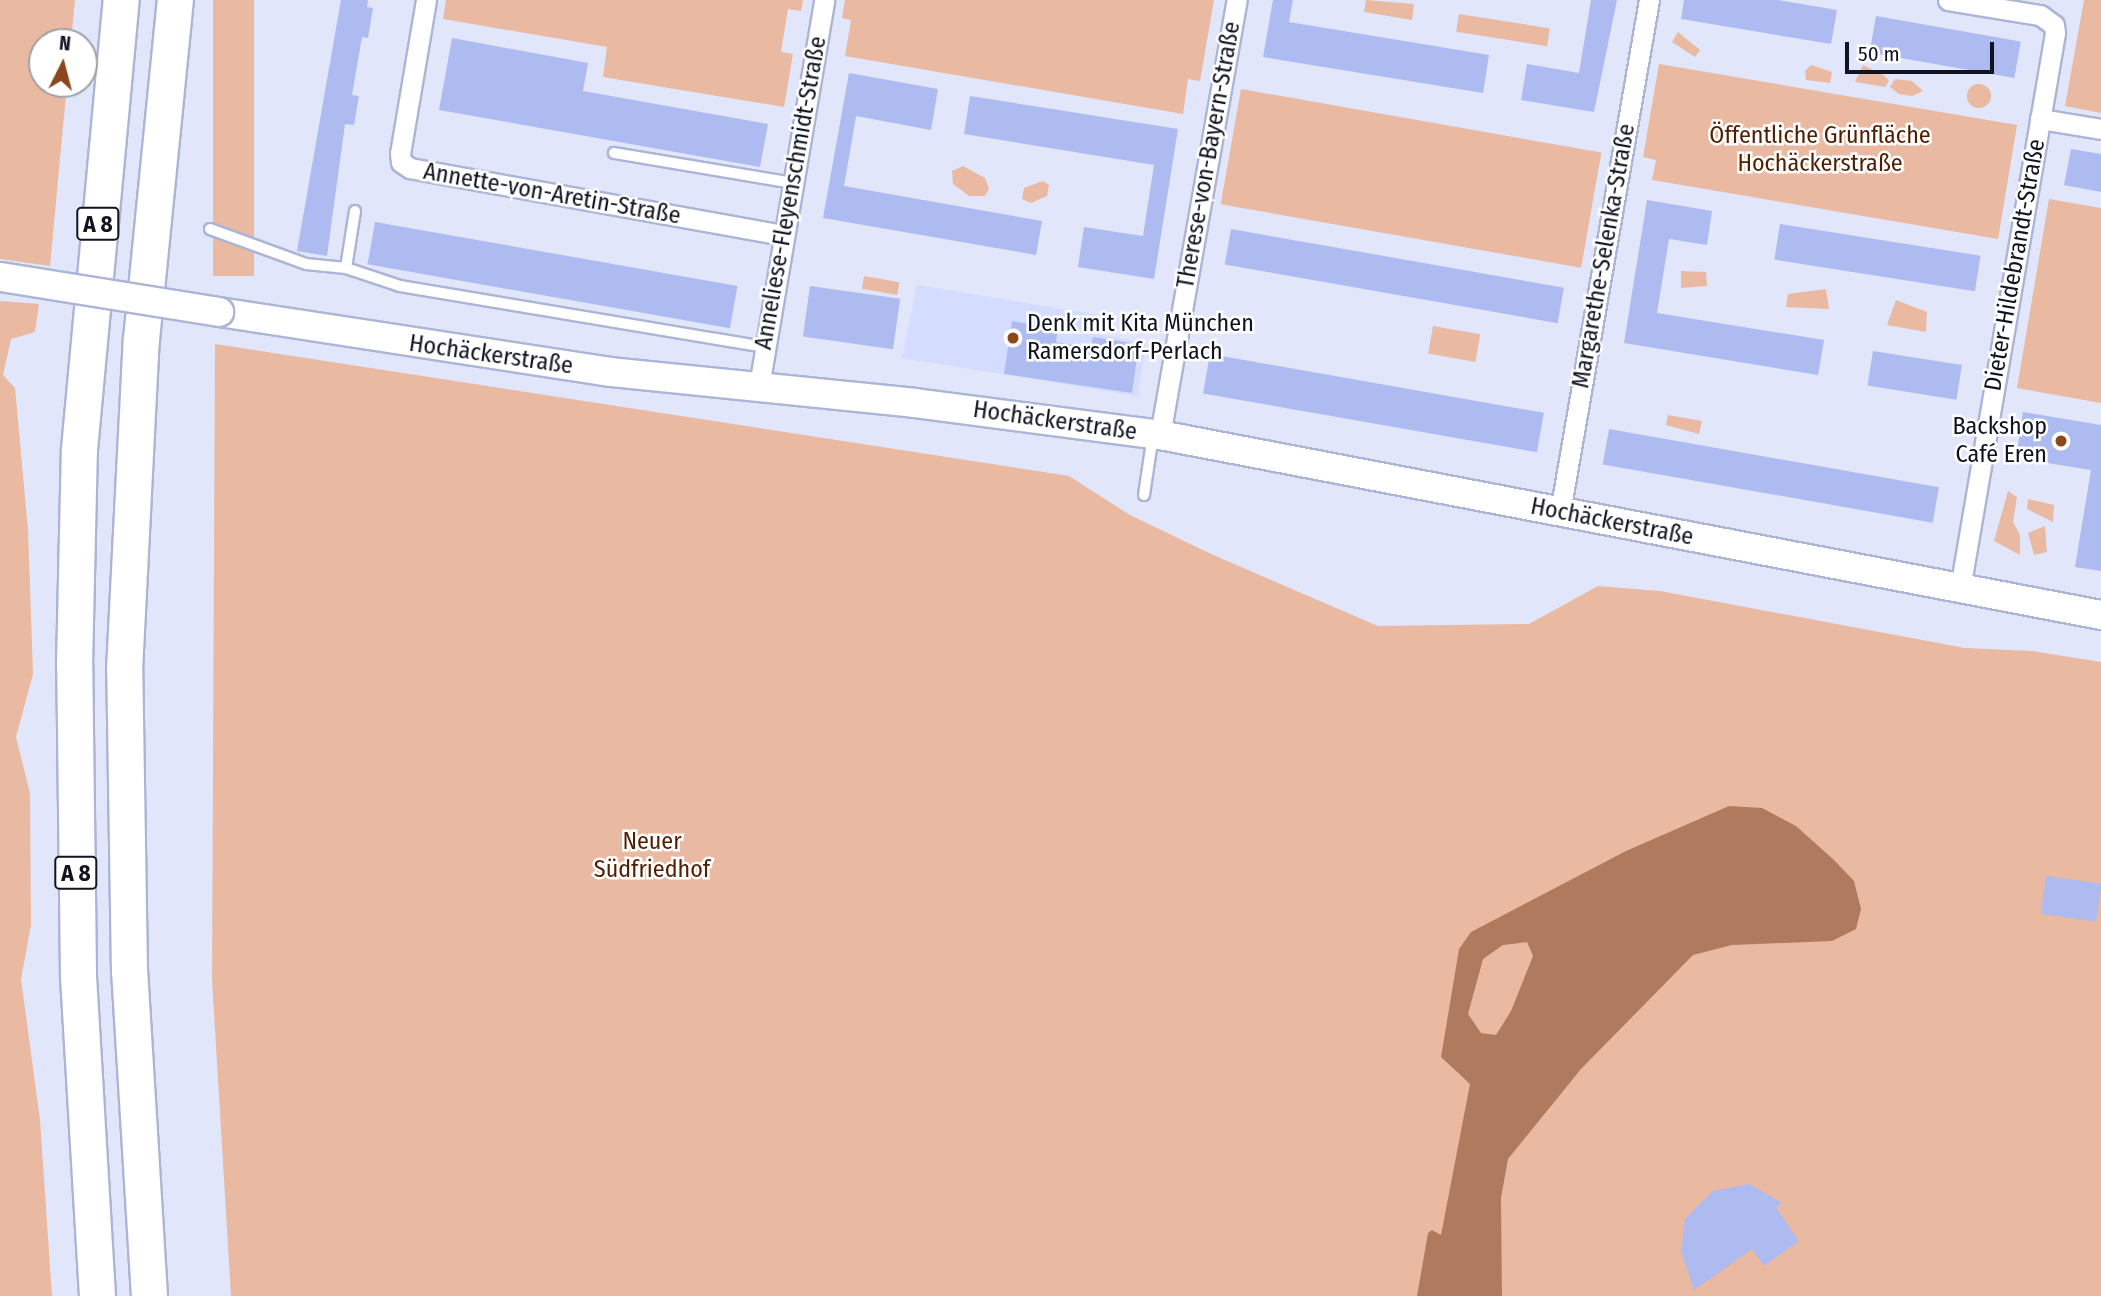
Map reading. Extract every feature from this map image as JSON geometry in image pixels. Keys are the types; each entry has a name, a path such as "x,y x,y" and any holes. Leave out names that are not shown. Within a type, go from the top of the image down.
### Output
{"highway":[{"name":"A 8","path":"97,1296 78,974 74,665 79,449 121,0"},
{"name":"A 8","path":"149,1296 129,972 124,670 141,339 175,0"}],"street":[{"name":"Annette-von-Aretin-Straße","path":"426,0 400,153 401,162 410,168 784,235"},
{"name":"Anneliese-Fleyenschmidt-Straße","path":"759,386 824,0"},
{"name":"Therese-von-Bayern-Straße","path":"1160,435 1237,0"},
{"name":"Margarethe-Selenka-Straße","path":"1560,512 1649,0"},
{"name":"Dieter-Hildebrandt-Straße","path":"1948,0 2040,15 2054,25 1959,589"},
{"path":"2040,118 2101,129"},
{"name":"Hochäckerstraße","path":"0,277 572,367 759,386 1160,435 2101,615"}],"lane":[{"path":"614,153 793,183"},
{"path":"346,268 355,211"},
{"path":"210,229 306,264 346,268 400,286 764,347"},
{"path":"1144,495 1151,448 1160,435"}],"shaded area":[{"name":"Denk mit Kita München Ramersdorf-Perlach","path":"917,285 1098,315 1096,334 1146,343 1138,396 902,358"},
{"path":"1729,806 1762,808 1796,826 1854,881 1861,909 1856,929 1832,941 1732,945 1693,955 1581,1069 1508,1159 1501,1198 1502,1296 1417,1296 1428,1233 1432,1230 1441,1235 1470,1084 1441,1057 1459,949 1471,932 1626,851","holes":["1527,942 1533,956 1511,1011 1496,1035 1481,1033 1468,1014 1483,959 1503,945"]}],"green space":[{"path":"0,0 75,0 72,28 28,28 28,98 66,98 50,266 0,259"},
{"path":"213,0 254,0 254,276 213,276"},
{"path":"446,0 803,0 801,11 788,9 781,52 793,54 784,107 603,77 607,47 443,19"},
{"path":"845,0 1214,0 1200,81 1188,79 1183,114 845,56 851,20 842,18"},
{"path":"1366,0 1414,4 1412,20 1364,12"},
{"path":"2084,0 2101,0 2101,113 2065,106"},
{"path":"1459,14 1550,28 1547,46 1456,32"},
{"path":"1678,32 1700,50 1695,57 1672,42"},
{"name":"Öffentliche Grünfläche Hochäckerstraße","path":"1659,64 2017,125 1998,239 1652,180 1656,160 1643,157"},
{"path":"1811,65 1832,72 1830,83 1806,80 1805,71"},
{"path":"1863,65 1885,76 1889,81 1885,87 1855,82"},
{"path":"1895,79 1912,81 1923,91 1912,96 1899,94 1890,87"},
{"path":"1979,84 1988,87 1991,96 1988,105 1979,108 1970,105 1967,96 1970,87"},
{"path":"1241,89 1601,153 1581,268 1221,204"},
{"path":"963,166 985,178 989,189 985,196 969,196 953,184 952,171"},
{"path":"1043,181 1049,185 1047,196 1031,203 1022,199 1024,188"},
{"path":"2049,199 2101,208 2101,403 2017,388"},
{"path":"1681,271 1706,272 1707,286 1681,288"},
{"path":"864,276 899,282 897,295 862,289"},
{"path":"1826,289 1829,309 1786,307 1788,294"},
{"path":"1896,300 1927,312 1926,332 1887,325"},
{"path":"0,301 39,304 35,332 11,339 3,375 15,388 28,530 33,674 16,737 30,793 31,925 21,979 40,1120 52,1296 0,1296"},
{"path":"1433,326 1480,334 1475,362 1428,354"},
{"name":"Neuer Südfriedhof","path":"215,344 1069,476 1130,515 1211,554 1378,626 1529,624 1598,586 1660,591 1965,648 2032,651 2101,662 2101,1296 231,1296 212,979"},
{"path":"1668,415 1702,421 1699,434 1666,425"},
{"path":"2008,491 2017,497 2013,522 2020,535 2020,555 1994,541"},
{"path":"2028,499 2054,505 2053,522 2027,509"},
{"path":"2045,526 2047,552 2034,555 2028,533"}],"building":[{"path":"341,0 368,0 367,7 373,8 368,38 362,37 352,95 359,96 354,125 345,124 327,256 297,251"},
{"path":"1273,0 1293,0 1289,22 1489,55 1483,93 1263,57"},
{"path":"1591,0 1617,0 1594,112 1521,100 1527,64 1579,73"},
{"path":"1684,0 1778,0 1837,10 1831,44 1681,19"},
{"path":"1876,16 2021,42 2014,78 1870,52"},
{"path":"452,38 588,63 583,91 768,124 760,167 439,110"},
{"path":"849,73 938,89 931,130 856,116 844,186 1042,221 1036,255 823,218"},
{"path":"970,96 1178,129 1154,279 1078,267 1084,227 1143,236 1154,165 964,134"},
{"path":"2071,149 2101,154 2101,192 2064,185"},
{"path":"1647,200 1712,211 1707,245 1669,239 1657,313 1824,340 1818,375 1624,343"},
{"path":"375,222 737,286 730,328 368,264"},
{"path":"1780,224 1981,256 1975,291 1774,260"},
{"path":"1231,229 1564,288 1558,323 1225,264"},
{"path":"810,286 900,299 893,349 803,337"},
{"path":"1012,321 1058,329 1056,342 1091,348 1093,337 1139,344 1132,393 1004,374"},
{"path":"1873,351 1962,365 1956,400 1868,386"},
{"path":"1210,354 1544,413 1537,452 1203,393"},
{"path":"2023,412 2101,425 2101,571 2075,567 2091,470 2016,458"},
{"path":"1609,429 1939,487 1933,523 1603,464"},
{"path":"2046,876 2101,884 2096,921 2041,914"},
{"path":"1749,1184 1782,1203 1776,1208 1799,1241 1764,1266 1752,1249 1694,1290 1681,1251 1685,1219 1713,1191"}],"place":[{"name":"Denk mit Kita München Ramersdorf-Perlach","path":"1013,338"},
{"name":"Backshop Café Eren","path":"2061,441"}]}
